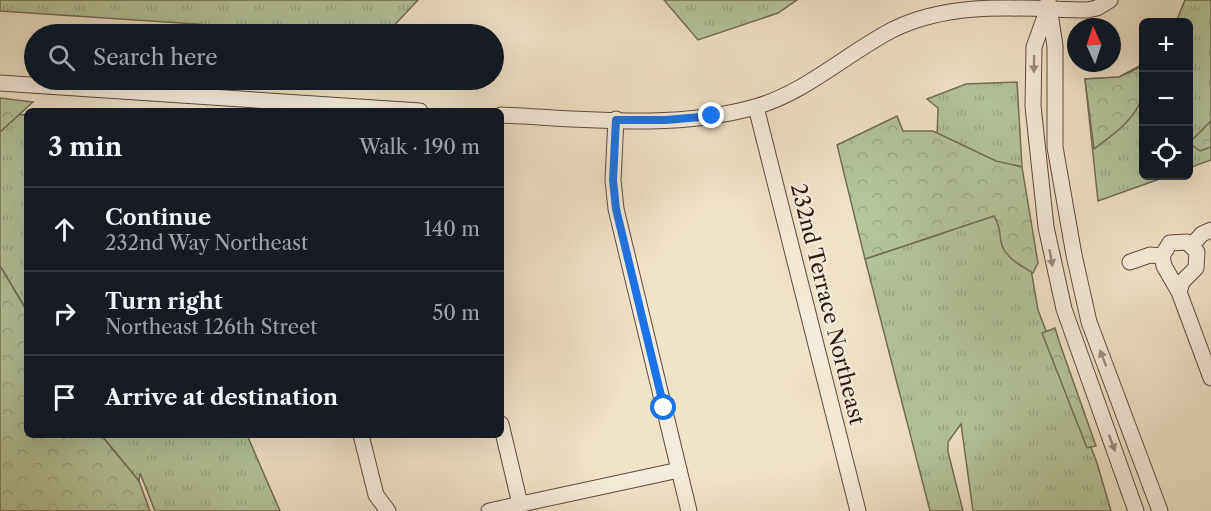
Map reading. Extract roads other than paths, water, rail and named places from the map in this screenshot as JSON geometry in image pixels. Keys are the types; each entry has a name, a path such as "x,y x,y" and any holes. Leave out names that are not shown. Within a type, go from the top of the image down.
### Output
{"street":[{"path":"504,115 616,120 712,116 756,107 799,89 894,29 930,14 986,7 1048,4 1087,10 1097,8 1110,0"},
{"path":"1048,4 1034,46 1033,106 1046,227 1064,309 1136,511"},
{"path":"1048,4 1055,46 1055,147 1074,255 1089,322 1160,511"},
{"path":"0,83 24,85"},
{"path":"90,90 323,108"},
{"name":"232nd Terrace Northeast","path":"756,107 858,511"},
{"path":"616,120 613,180 616,209 689,511"},
{"path":"1192,245 1202,234 1211,230"},
{"path":"1179,292 1182,282 1196,268 1197,252 1192,245 1186,242 1170,243 1162,256 1164,266 1179,292 1211,378"},
{"path":"1130,262 1150,255 1162,256"},
{"path":"504,437 520,504"},
{"path":"362,438 376,495 388,511"},
{"path":"489,511 679,470"}]}
